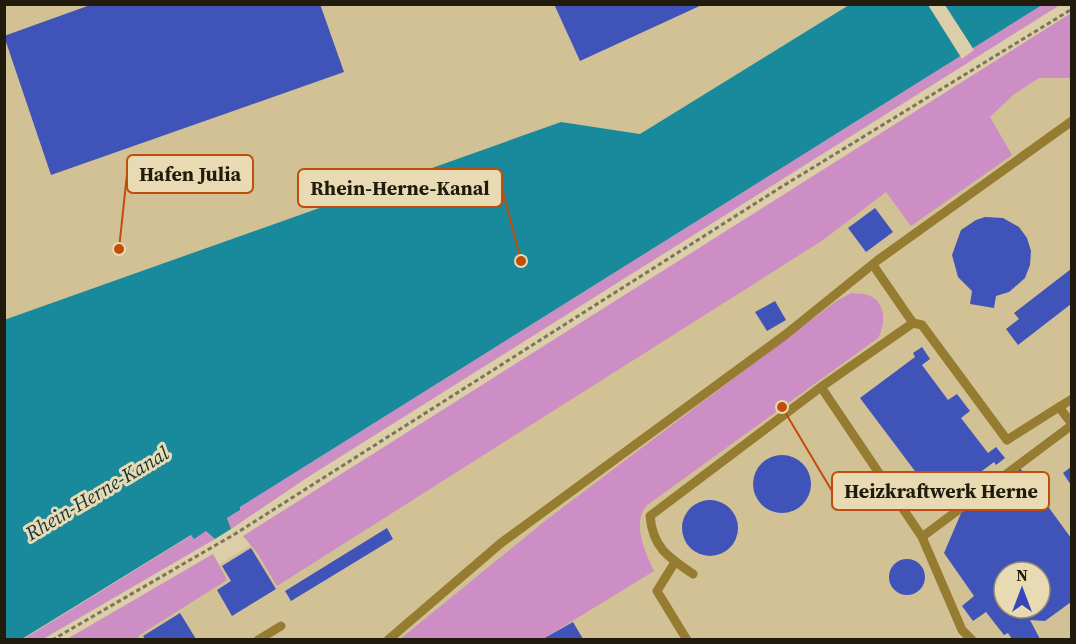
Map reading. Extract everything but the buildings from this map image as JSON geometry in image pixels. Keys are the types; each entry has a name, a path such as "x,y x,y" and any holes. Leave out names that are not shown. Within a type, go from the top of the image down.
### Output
{"lane":[{"path":"388,639 501,543 785,335 873,265 1071,121"},
{"path":"873,265 913,323 922,325 1007,440 1071,399"},
{"path":"693,574 667,556 652,535 650,516 821,387 913,323"},
{"path":"821,387 922,537 962,630 972,639"},
{"path":"922,537 1071,424 1059,407"},
{"path":"675,562 657,591 687,639"},
{"path":"258,639 281,626"}],"path":[{"path":"52,639 235,534 778,189 1071,9"}],"shaded area":[{"path":"4,5 849,5 640,134 561,122 5,320"},
{"path":"1042,5 1060,5 308,477 231,529 227,518 240,510 240,507"},
{"path":"1071,13 1071,78 1039,78 1013,95 990,117 1012,155 911,226 886,192 823,240 277,586 258,554 243,536"},
{"path":"1071,39 1071,639 113,640 210,570"},
{"path":"851,293 868,295 876,299 882,309 883,321 878,338 646,506 640,521 641,538 654,571 543,639 399,640 545,521 835,302"},
{"path":"206,531 215,539 43,639 22,640 192,535 194,538"},
{"path":"213,554 227,580 138,636 140,639 67,639"}],"water":[{"path":"849,5 1042,5 240,507 240,510 227,518 231,529 215,539 206,531 194,539 191,535 22,639 5,639 4,320 561,122 640,134"}],"pier":[{"path":"928,5 945,5 974,50 962,59"}],"place":[{"name":"Hafen Julia","path":"119,249"},
{"name":"Rhein-Herne-Kanal","path":"521,261"},
{"name":"Heizkraftwerk Herne","path":"782,407"}]}
